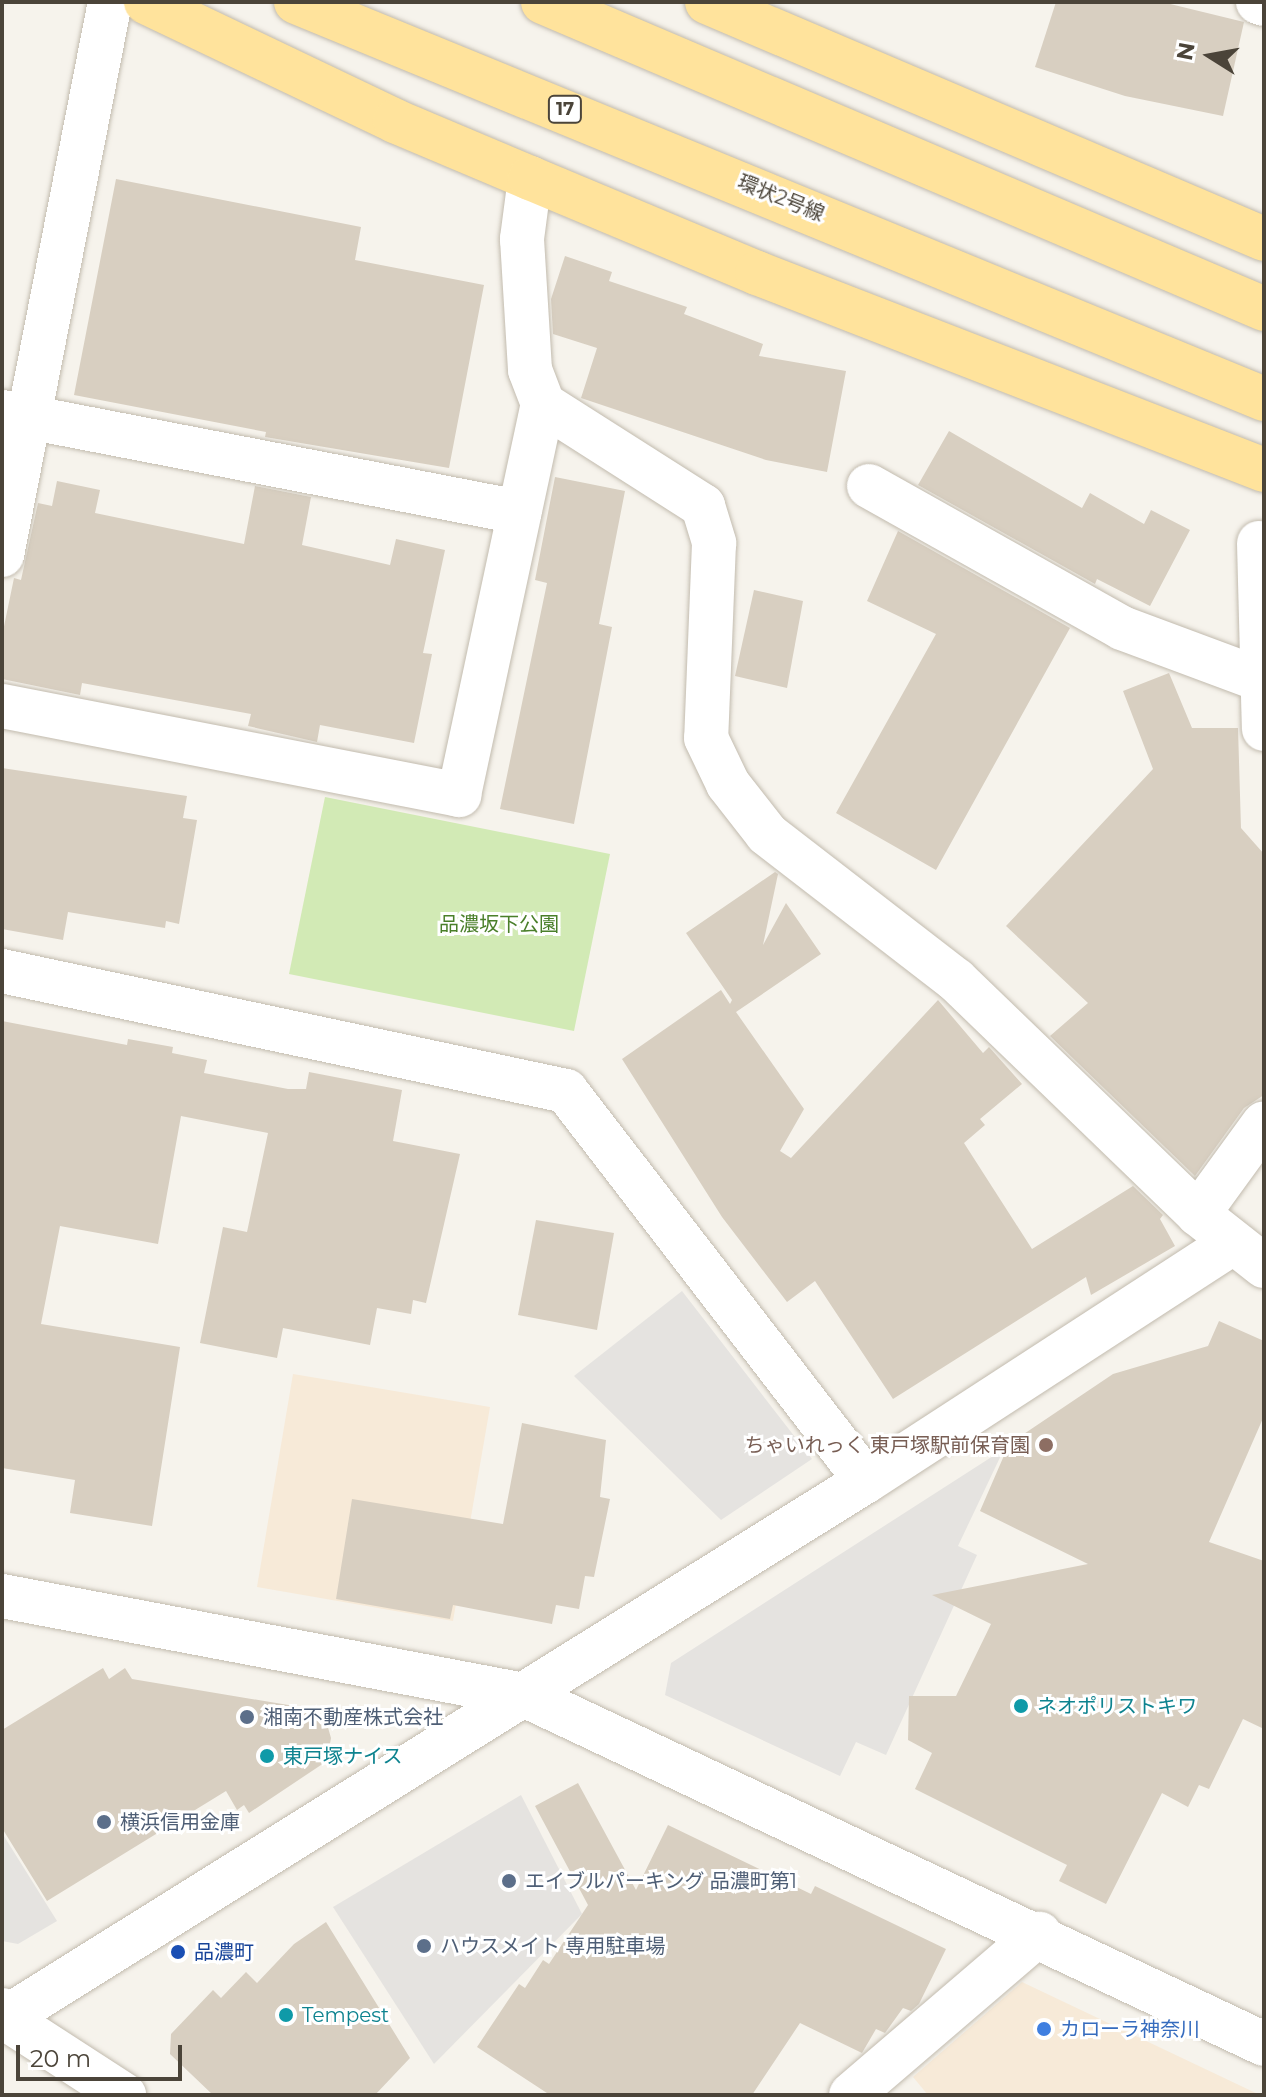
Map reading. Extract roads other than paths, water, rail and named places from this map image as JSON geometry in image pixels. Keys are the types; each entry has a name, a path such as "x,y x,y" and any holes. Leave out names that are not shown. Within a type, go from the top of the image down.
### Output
{"main road":[{"path":"146,2 395,121 530,178 757,273 1264,470"},
{"name":"環状2号線","path":"296,2 832,218 1264,399"},
{"path":"543,2 875,147 1264,309"},
{"path":"707,2 1264,239"}],"street":[{"path":"2,555 16,415 110,2"},
{"path":"1258,2 1264,4"},
{"path":"2,706 459,795 543,404 530,370 523,254 530,178"},
{"path":"124,2095 3,2016 866,1481 1248,1255 1198,1214 956,980 767,834 728,784 706,738 714,543 703,506 543,404"},
{"path":"16,415 519,512"},
{"path":"869,486 1122,628 1259,679"},
{"path":"1259,543 1259,679 1264,729"},
{"path":"2,971 566,1091 866,1481"},
{"path":"1198,1214 1264,1123"},
{"path":"2,1596 524,1695 1039,1934 1264,2044"},
{"path":"851,2095 1039,1934"}],"place":[{"name":"ちゃいれっく 東戸塚駅前保育園","path":"1046,1445"},
{"name":"ネオポリストキワ","path":"1021,1706"},
{"name":"湘南不動産株式会社","path":"247,1717"},
{"name":"東戸塚ナイス","path":"267,1756"},
{"name":"横浜信用金庫","path":"104,1822"},
{"name":"エイブルパーキング 品濃町第1","path":"509,1881"},
{"name":"ハウスメイト 専用駐車場","path":"424,1946"},
{"name":"品濃町","path":"178,1952"},
{"name":"Tempest","path":"286,2015"},
{"name":"カローラ神奈川","path":"1044,2029"}],"park label":[{"name":"品濃坂下公園","path":"499,924"}]}
